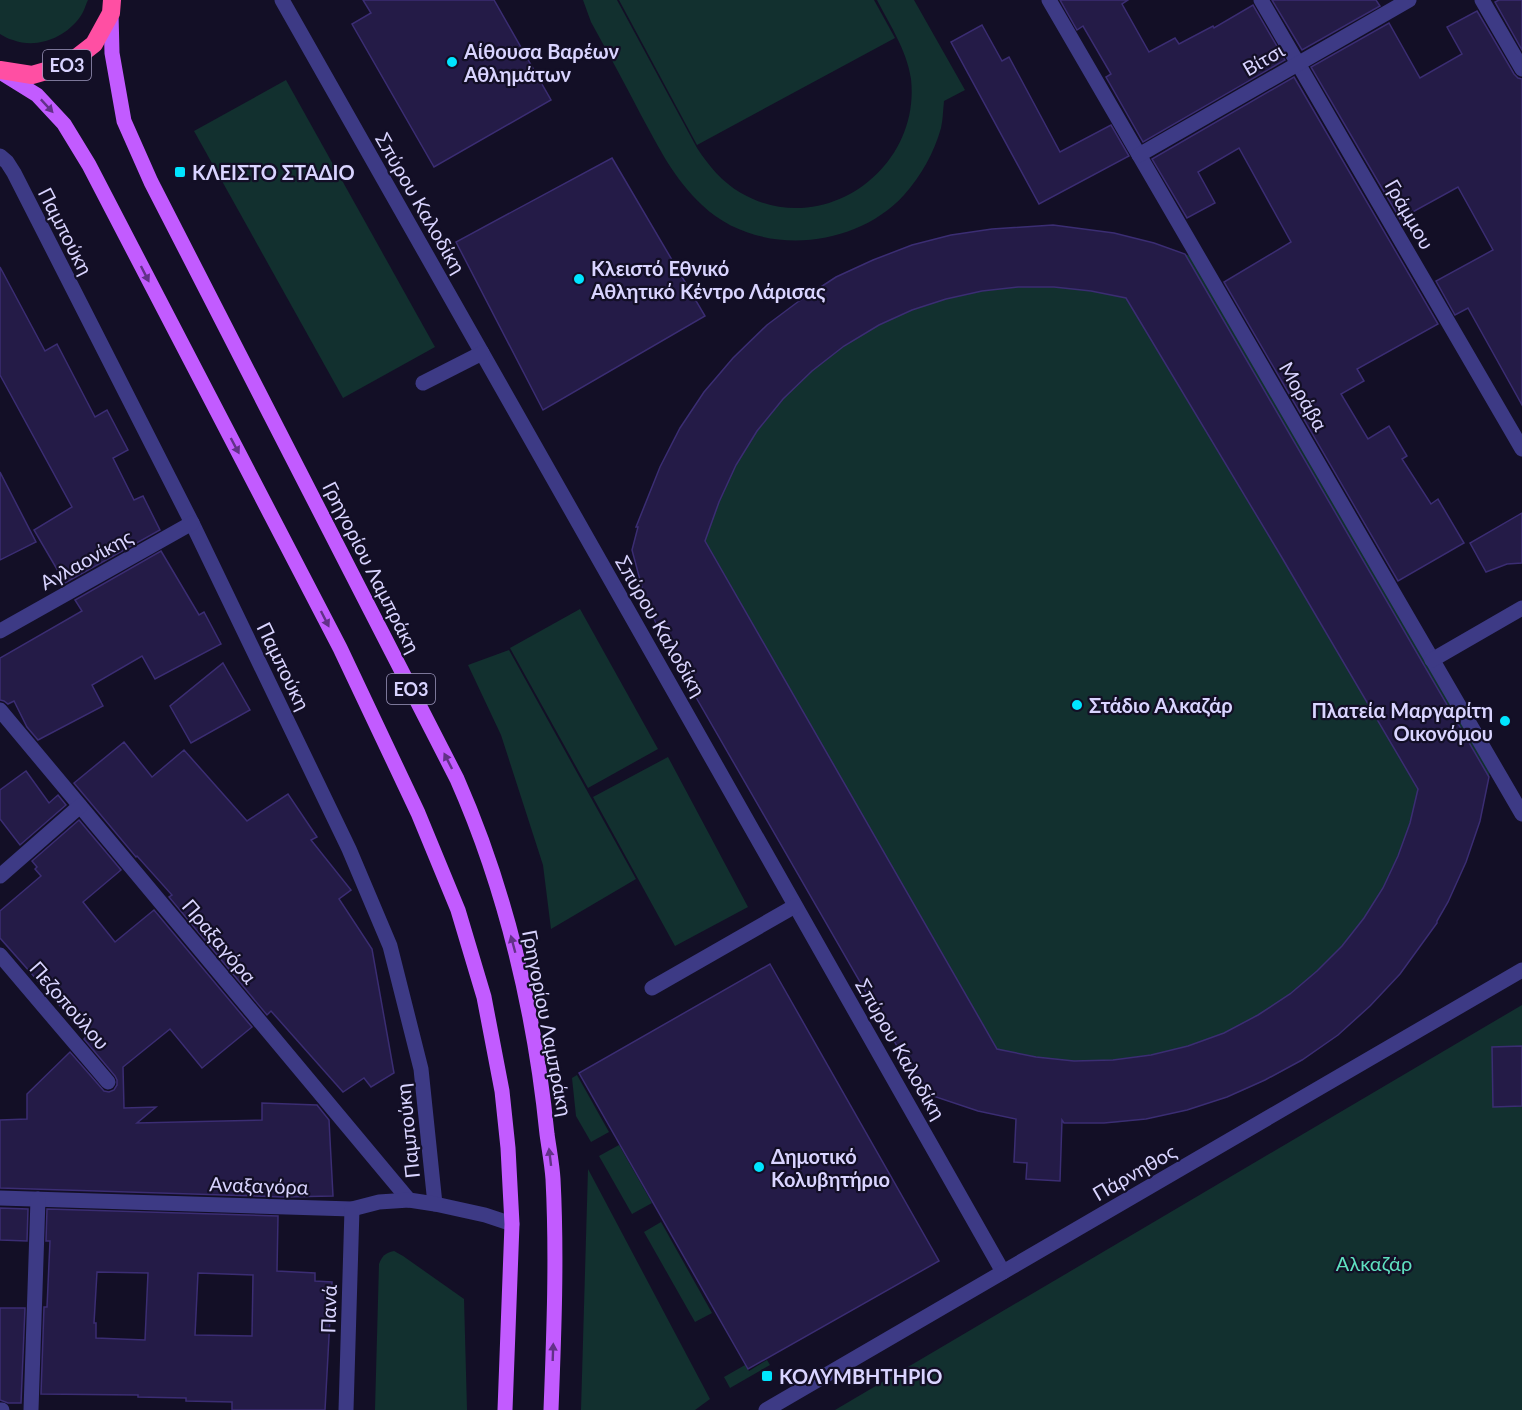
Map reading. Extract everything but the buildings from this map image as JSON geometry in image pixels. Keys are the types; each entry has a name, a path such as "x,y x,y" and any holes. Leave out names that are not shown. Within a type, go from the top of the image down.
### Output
{"highway":[{"name":"ΕΟ3","path":"0,71 32,75 66,66 94,44 112,7"}],"main road":[{"name":"Γρηγορίου Λαμπράκη","path":"112,7 112,52 124,121 151,182 457,779 497,890 528,1008 543,1094 553,1176 555,1276 551,1410"},
{"name":"ΕΟ3","path":"0,71 44,102 64,124 88,165 335,638 418,813 458,910 484,997 502,1091 508,1148 512,1224 505,1410"}],"street":[{"name":"Σπύρου Καλοδίκη","path":"282,0 1003,1272"},
{"name":"Μοράβα","path":"1049,0 1522,814"},
{"name":"Γράμμου","path":"1262,0 1522,448"},
{"name":"Βίτσι","path":"1139,155 1409,0"},
{"path":"1482,0 1522,69"},
{"name":"Παμπούκη","path":"0,156 14,173 192,523 349,849 390,946 421,1069 435,1204"},
{"path":"423,383 482,353"},
{"name":"Αγλαονίκης","path":"0,631 192,523"},
{"path":"1432,660 1522,608"},
{"name":"Πραξαγόρα","path":"0,710 409,1200"},
{"path":"0,876 80,806"},
{"path":"652,988 795,906"},
{"name":"Πεζοπούλου","path":"0,955 108,1082"},
{"name":"Πάρνηθος","path":"766,1410 1522,970"},
{"name":"Αναξαγόρα","path":"0,1197 352,1209 380,1202 409,1200 485,1215 512,1224"},
{"path":"31,1410 38,1199"},
{"name":"Πανά","path":"346,1410 352,1209"}],"green space":[{"path":"0,0 88,0 81,15 67,31 50,40 31,43 11,40 0,34"},
{"path":"583,0 617,0 706,161 734,189 772,205 803,208 833,202 860,188 883,167 900,142 910,112 911,79 902,48 877,0 914,0 965,90 944,101 941,128 926,164 904,195 883,213 859,227 832,236 804,240 776,239 749,233 724,222 702,205 675,174 591,22"},
{"path":"619,0 874,0 895,38 697,145"},
{"path":"286,80 435,347 343,398 194,131"},
{"name":"Στάδιο Αλκαζάρ","path":"1033,226 1073,228 1154,243 1193,257 1490,771 1476,833 1452,891 1421,944 1383,992 1338,1034 1286,1069 1230,1096 1169,1114 1119,1122 1056,1122 1011,1117 967,1107 924,1093 663,640 644,595 632,550 644,508 660,467 680,428 733,358 764,328 799,301 836,277 912,245 951,235"},
{"path":"580,609 658,749 588,788 510,648"},
{"path":"509,650 636,879 551,929 543,865 501,735 468,665"},
{"path":"668,757 748,907 675,946 593,797"},
{"name":"Αλκαζάρ","path":"1522,1005 1522,1410 835,1410 1488,1025"},
{"path":"577,1075 609,1132 591,1142 576,1116 572,1078"},
{"path":"619,1145 652,1203 632,1214 599,1156"},
{"path":"588,1169 710,1399 695,1410 581,1410"},
{"path":"661,1222 712,1313 695,1322 644,1232"},
{"path":"394,1251 464,1299 467,1410 375,1410 379,1264 384,1255"},
{"path":"767,1360 770,1365 730,1388 724,1377 745,1365 749,1371"}],"place":[{"name":"Αίθουσα Βαρέων Αθλημάτων","path":"452,62"},
{"name":"ΚΛΕΙΣΤΟ ΣΤΑΔΙΟ","path":"180,172"},
{"name":"Κλειστό Εθνικό Αθλητικό Κέντρο Λάρισας","path":"579,279"},
{"name":"Στάδιο Αλκαζάρ","path":"1077,705"},
{"name":"Πλατεία Μαργαρίτη Οικονόμου","path":"1505,721"},
{"name":"Δημοτικό Κολυβητήριο","path":"759,1167"},
{"name":"ΚΟΛΥΜΒΗΤΗΡΙΟ","path":"767,1376"}]}
